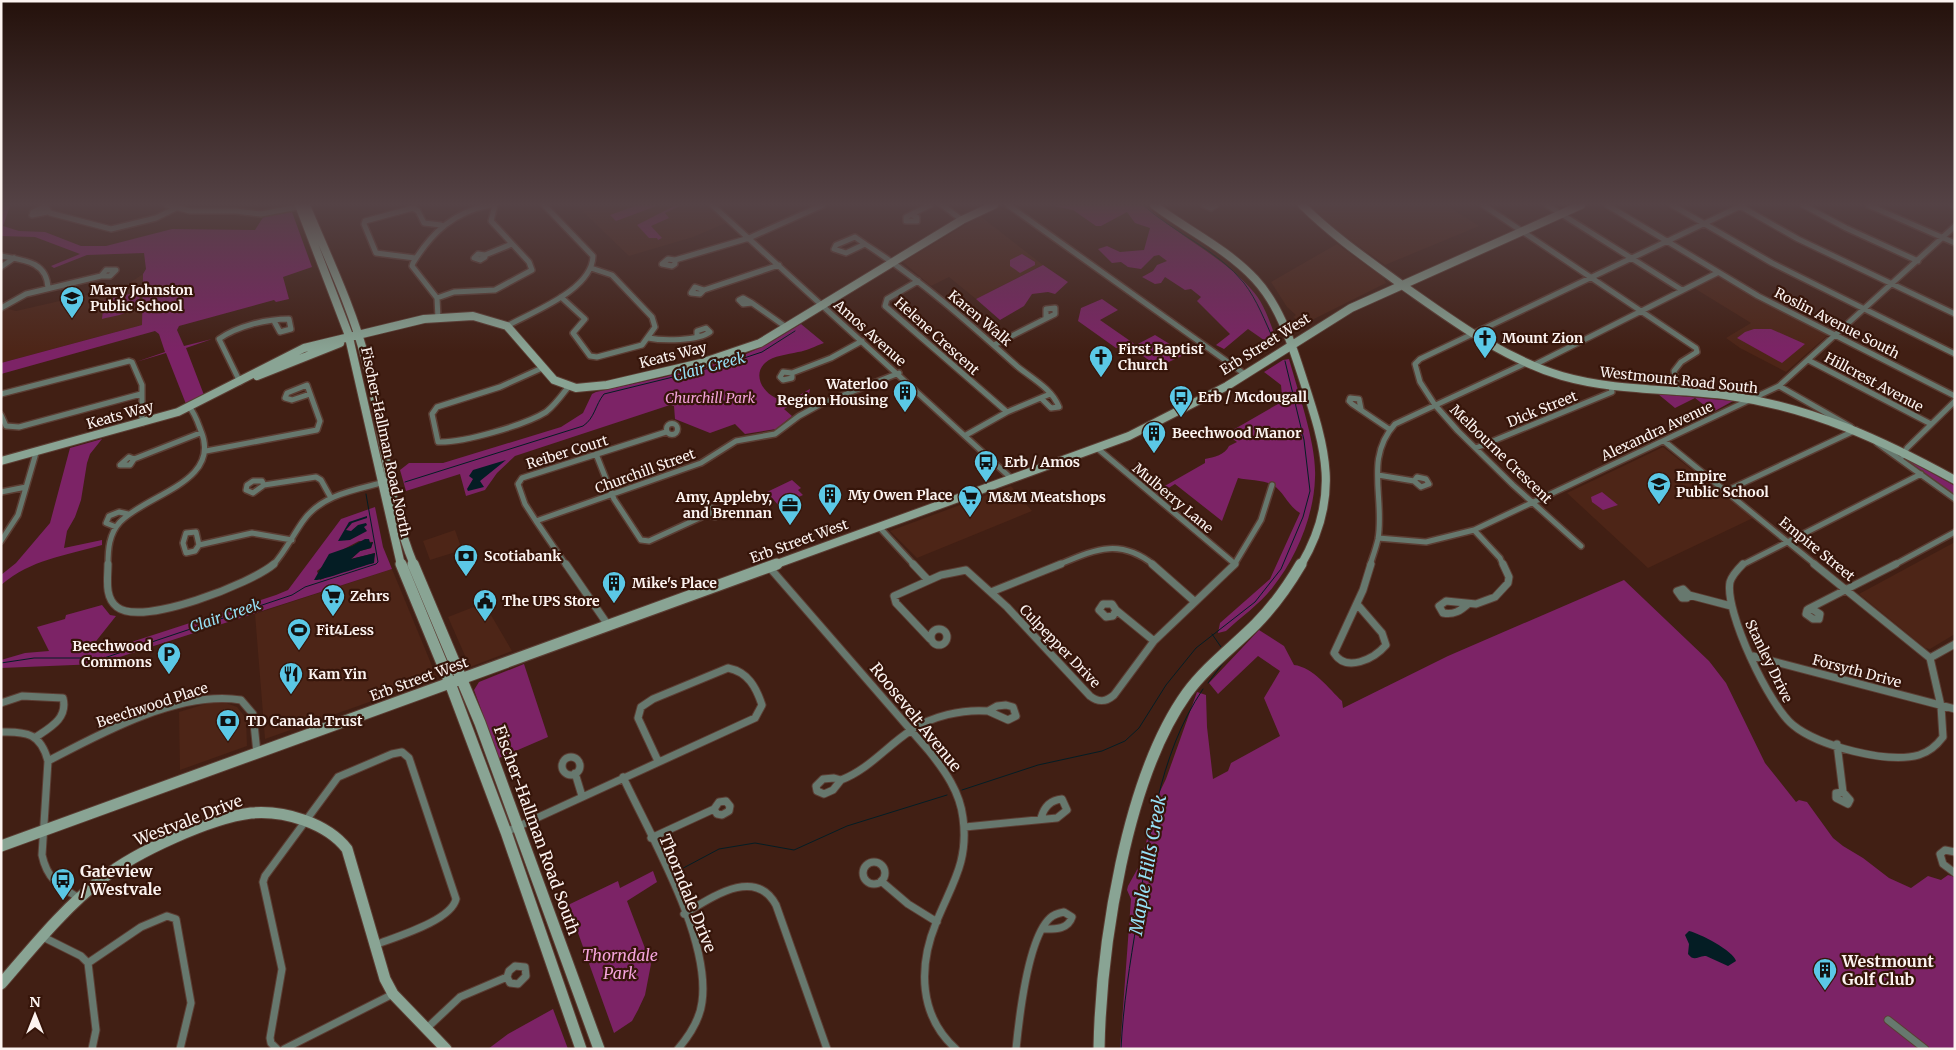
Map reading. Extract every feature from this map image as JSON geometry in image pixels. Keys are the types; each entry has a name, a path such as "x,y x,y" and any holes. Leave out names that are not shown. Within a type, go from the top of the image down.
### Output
{"main road":[{"name":"Fischer-Hallman Road North","path":"321,254 350,339 381,483 402,568 450,683"},
{"name":"Fischer-Hallman Road North","path":"325,254 360,336 402,532 412,561 463,679"},
{"name":"Keats Way","path":"360,336 409,322 474,316 508,326 517,334 542,368 554,380 568,386 586,388 607,385 701,363 744,350 786,327 907,254"},
{"path":"1099,1049 1105,961 1116,893 1142,785 1156,749 1178,706 1212,664 1278,600 1308,555 1322,514 1327,476 1322,440 1292,346 1273,302 1256,279 1225,254"},
{"name":"Westmount Road South","path":"1360,254 1470,334 1529,365 1567,377 1612,387 1678,391 1752,399 1802,411 1859,431 1904,456 1955,480"},
{"name":"Erb Street West","path":"1,846 1097,448 1163,421 1246,375 1351,308 1471,254"},
{"path":"1390,290 1389,274 1419,278"},
{"name":"Keats Way","path":"1,461 142,423 189,407 240,382 280,358 304,348 350,339"},
{"name":"Fischer-Hallman Road South","path":"463,679 519,825 599,1049"},
{"name":"Fischer-Hallman Road South","path":"450,683 506,832 581,1049"},
{"name":"Westvale Drive","path":"3,979 79,898 109,874 144,851 237,815 256,811 271,812 331,832 347,849 385,979 393,994 446,1049"}],"street":[{"path":"384,254 416,258"},
{"path":"419,254 412,266 437,298 438,318"},
{"path":"437,298 454,292 496,290 531,272 532,266 521,254"},
{"path":"508,326 576,288 591,268 594,260 591,254"},
{"path":"675,260 695,254"},
{"name":"Amos Avenue","path":"767,254 899,373 1012,479"},
{"name":"Karen Walk","path":"882,254 918,281 1050,394"},
{"path":"1077,254 1246,375"},
{"path":"1556,254 1698,350 1681,362 1674,372 1678,391"},
{"path":"1626,254 1682,290"},
{"path":"1470,334 1641,254"},
{"name":"Roslin Avenue South","path":"1687,254 1835,335 1955,396"},
{"path":"1756,254 1955,354"},
{"path":"1829,254 1955,314"},
{"path":"1903,254 1918,261"},
{"name":"Alexandra Avenue","path":"1378,538 1425,543 1455,537 1474,530 1779,386 1925,254"},
{"path":"1,256 34,263 45,270 48,277 48,288"},
{"path":"1,267 14,258"},
{"path":"704,290 779,265"},
{"path":"561,297 585,319 572,333 590,356 597,357 638,348 648,338 655,326 652,317 609,273 591,268"},
{"path":"1358,604 1382,633 1386,645 1380,651 1354,663 1343,663 1335,658 1334,653 1358,604 1378,538 1378,453 1384,436 1389,429 1436,405 1529,365 1717,272"},
{"path":"1,308 26,294 101,276"},
{"name":"Helene Crescent","path":"918,281 885,300 885,306 1007,412"},
{"path":"752,303 786,327"},
{"path":"994,345 1046,317"},
{"path":"240,382 219,339 227,332 274,321"},
{"name":"Melbourne Crescent","path":"1470,334 1420,358 1415,364 1415,370 1446,418 1581,546"},
{"path":"648,338 668,342 697,335"},
{"name":"Keats Way","path":"350,339 360,336"},
{"path":"792,373 831,358 862,341"},
{"name":"Hillcrest Avenue","path":"1808,360 1931,424"},
{"path":"1,394 129,361 132,362 142,385 142,423"},
{"path":"542,368 500,387 437,407 432,414 438,442 454,442 535,417 551,408 568,386"},
{"name":"Churchill Street","path":"536,521 702,463 736,441 778,432 799,416 821,404 899,373"},
{"name":"Westmount Road South","path":"1779,386 1859,431"},
{"name":"Dick Street","path":"1476,448 1612,392 1612,387"},
{"path":"1,415 6,426 19,427 142,394"},
{"path":"206,451 317,430 320,421 310,394"},
{"path":"966,435 1007,412 1042,399 1050,394 1058,402 1058,408 1052,408 1042,399"},
{"path":"1904,456 1931,424 1955,401"},
{"path":"189,407 193,411 206,451 203,462 184,481 128,514 116,527 110,543 108,592 113,604 122,611 132,613 155,611 255,578 276,563 311,511 331,498 392,480"},
{"path":"1361,409 1389,429"},
{"path":"1726,491 1859,431"},
{"name":"Reiber Court","path":"536,521 526,510 522,500 518,484 522,478 666,432"},
{"path":"134,459 200,433"},
{"name":"Empire Street","path":"1664,441 1930,658"},
{"name":"Mulberry Lane","path":"1097,448 1235,564"},
{"path":"1,541 18,515 36,453"},
{"path":"596,454 612,495 642,540 645,541 708,514"},
{"name":"Westmount Road South","path":"1904,456 1921,474 1955,498"},
{"name":"Stanley Drive","path":"1921,474 1746,562 1738,569 1731,580 1731,606 1737,624 1782,715 1800,731 1837,744 1888,757 1918,756 1936,747 1943,737 1941,706 1930,658"},
{"path":"1378,475 1414,481"},
{"path":"264,485 316,477 321,480 331,498"},
{"name":"Culpepper Drive","path":"928,580 961,569 967,570 991,592 1090,696 1099,702 1110,699 1154,641 1194,600 1235,564 1261,520 1272,485"},
{"path":"1,492 26,487"},
{"path":"116,527 106,522 109,516 119,512 128,514"},
{"path":"536,521 608,625"},
{"path":"880,528 928,580 898,593 894,600 930,639"},
{"path":"1468,604 1481,603 1496,596 1506,588 1509,577 1500,558 1474,530"},
{"path":"1808,609 1848,590 1955,532"},
{"path":"200,545 252,533 292,540"},
{"path":"991,592 1098,549 1114,546 1130,549 1145,558 1194,600"},
{"name":"Roosevelt Avenue","path":"770,568 947,773 959,803 965,827 958,878 937,922 928,952 925,978 926,1005 936,1027 948,1044 956,1049"},
{"path":"1689,595 1731,606"},
{"path":"1116,610 1154,641"},
{"path":"1930,658 1955,644"},
{"name":"Forsyth Drive","path":"1753,656 1955,710"},
{"path":"506,832 755,718 762,705 743,672 736,668 728,668 653,699 641,707 638,718 658,761"},
{"path":"1,703 12,697 53,696 63,698 66,704 64,714 54,725 36,737"},
{"name":"Beechwood Place","path":"48,761 103,732 197,701 221,696 242,700 253,714 257,753"},
{"path":"841,780 856,774 880,758 911,730 946,715 988,711"},
{"path":"1,732 23,732 42,741 48,761 42,855 44,869 57,886 79,898"},
{"path":"1837,744 1843,792"},
{"path":"277,1049 270,1038 282,969 263,882 268,871 332,784 345,772 397,753 406,754 409,758 456,899 456,904 449,913 442,917 375,944"},
{"path":"575,773 582,796"},
{"name":"Thorndale Drive","path":"623,777 684,914 701,958 703,1000 694,1024 679,1048"},
{"path":"651,838 714,809"},
{"path":"965,827 1023,823 1041,818"},
{"path":"1955,852 1945,850 1940,854 1943,864 1955,873"},
{"path":"881,881 894,895 917,912 937,922"},
{"path":"684,914 742,886 755,886 764,889 776,905 827,1049"},
{"path":"88,963 148,924 167,916 176,919 191,1003 180,1049"},
{"path":"1016,1049 1027,982 1038,940 1043,929"},
{"path":"43,937 81,956 88,963 96,1030 92,1049"},
{"path":"427,1028 460,998 507,977"},
{"path":"284,1049 393,994"},
{"path":"1888,1020 1925,1049"}],"shaded area":[{"path":"916,254 1029,254 1043,265 976,299 949,277 931,286 903,262"},
{"path":"1320,254 1351,254 1383,277 1386,283 1304,324 1293,317 1296,315 1287,307 1271,282"},
{"path":"1370,254 1412,254 1385,265"},
{"name":"Mary Johnston Public School","path":"143,274 142,325 1,363 1,312 5,308 16,311 125,286"},
{"path":"1719,276 1744,292 1828,335 1786,372 1740,348 1726,338 1751,323 1694,288"},
{"name":"Empire Public School","path":"1663,447 1753,518 1648,568 1567,493"},
{"path":"1011,486 1032,511 917,558 890,531"},
{"path":"455,530 462,550 430,560 423,541"},
{"path":"1955,542 1955,634 1930,649 1925,648 1859,594"},
{"path":"392,569 437,678 265,739 255,614"},
{"path":"484,603 512,651 470,667 448,617"},
{"path":"223,702 237,707 246,719 247,746 180,770 179,712 209,703"}],"green space":[{"path":"80,254 116,254 87,255 54,268 51,266"},
{"path":"144,254 307,254 312,267 283,277 289,299 276,302 274,300 179,326 177,330 184,346 212,339 186,348 204,395 186,404 166,353 136,362 165,352 159,334 155,331 1,374 1,363 142,325 143,274 146,269"},
{"path":"1022,254 1035,262 1035,265 1020,273 1010,266 1010,260"},
{"path":"1103,254 1210,254 1239,277 1256,294 1277,341 1271,345 1248,329 1224,349 1216,345 1230,334 1197,301 1201,297 1191,289 1185,290 1165,277 1161,283 1155,284 1142,277 1153,271 1157,265 1167,261 1159,255 1154,256 1141,269 1128,267 1121,262 1112,263"},
{"path":"1043,265 1068,282 1055,294 1048,292 1032,294 1024,306 1000,320 976,299"},
{"path":"142,291 136,304 128,312 102,319 104,300"},
{"path":"1102,299 1118,310 1100,320 1136,345 1155,335 1186,354 1158,367 1128,345 1116,348 1078,321 1081,308"},
{"name":"Churchill Park","path":"801,324 824,343 805,351 772,358 765,363 759,376 769,394 782,400 797,397 810,389 809,394 784,409 792,416 776,429 745,434 735,424 710,433 675,419 674,406 670,405 515,456 497,473 485,490 466,496 460,474 406,491 400,470 409,463 443,463 561,427 583,413 592,394 596,392 665,377 746,354 766,345"},
{"path":"1754,329 1771,329 1805,344 1782,363 1737,338 1745,332"},
{"path":"1289,359 1313,450 1315,478 1311,507 1296,550 1273,587 1256,605 1226,631 1218,633 1220,623 1270,579 1300,513 1292,507 1273,485 1256,480 1238,478 1222,521 1175,484 1159,494 1156,491 1205,463 1205,459 1225,452 1229,446 1237,442 1226,434 1278,404 1282,396 1281,385 1264,372 1283,360"},
{"path":"1658,394 1733,401 1713,412 1695,398 1675,408"},
{"path":"102,439 90,454 81,500 75,517 67,531 64,548 102,540 102,545 49,559 25,569 1,585 1,575 16,563 50,523 70,448"},
{"path":"1882,445 1955,486 1955,496 1911,463"},
{"path":"792,480 801,488 798,490 803,495 779,506 767,492"},
{"path":"1602,492 1618,505 1603,510 1592,502 1591,497"},
{"path":"375,507 383,547 392,569 98,664 1,668 1,660 25,653 49,651 37,627 65,619 66,615 102,605 110,615 116,616 89,650 113,648 288,590 341,519","holes":["359,541 373,542 371,548 360,551 351,559 375,553 373,563 338,572 320,580 317,571 344,549"]},
{"path":"1624,580 1709,661 1726,683 1765,763 1796,802 1799,800 1807,802 1833,838 1889,878 1911,888 1928,876 1941,880 1948,875 1955,877 1955,1049 1120,1049 1131,899 1127,890 1139,866 1150,829 1153,806 1166,779 1197,692 1206,695 1207,727 1213,779 1228,771 1231,763 1280,736 1264,698 1280,671 1258,656 1218,694 1209,683 1259,630 1284,646 1294,665 1308,670 1320,679 1342,701 1343,708 1448,656"},
{"path":"524,664 548,737 499,758 474,690 479,682"},
{"name":"Thorndale Park","path":"653,871 657,882 627,901 651,964 645,995 632,1021 614,1033 568,905 618,881 620,888"},
{"path":"553,1009 568,1049 488,1049 508,1034"}],"water":[{"path":"506,460 480,481 484,487 468,491 467,489 473,479 469,476 473,470"},
{"path":"367,516 367,518 352,523 346,530 351,531 358,525 366,523 367,525 364,527 367,531 350,540 338,541 349,522"},
{"path":"369,539 370,543 373,542 371,548 360,551 351,559 375,553 374,563 314,580 329,554"},
{"path":"1689,931 1723,948 1736,961 1728,966 1706,956 1690,957 1688,954 1689,944 1685,935"}],"waterway":[{"name":"Maple Hills Creek","path":"1213,254 1244,283 1253,296 1274,341"},
{"name":"Clair Creek","path":"405,482 583,426 593,415 604,394 726,364 762,352 795,331"},
{"name":"Maple Hills Creek","path":"1213,635 1255,602 1281,569 1303,517 1310,491 1304,440 1285,361"},
{"name":"Clair Creek","path":"1,663 34,658 104,658 292,595 305,587 376,564 378,562 366,494"},
{"path":"962,790 1038,765 1102,751 1125,741 1139,728 1166,685 1196,648 1213,635"},
{"name":"Maple Hills Creek","path":"1213,635 1221,647"},
{"name":"Maple Hills Creek","path":"1208,683 1227,658"},
{"name":"Maple Hills Creek","path":"1121,1049 1129,969 1157,800 1175,742 1203,689"},
{"path":"674,873 719,849 755,843 794,850 847,826 947,795"}],"place":[{"name":"Mary Johnston Public School","path":"72,319"},
{"name":"Mount Zion","path":"1485,359"},
{"name":"First Baptist Church","path":"1101,378"},
{"name":"Waterloo Region Housing","path":"905,413"},
{"name":"Erb / Mcdougall","path":"1181,418"},
{"name":"Beechwood Manor","path":"1154,454"},
{"name":"Erb / Amos","path":"986,483"},
{"name":"Empire Public School","path":"1659,505"},
{"name":"My Owen Place","path":"830,516"},
{"name":"M&M Meatshops","path":"970,518"},
{"name":"Amy, Appleby, and Brennan","path":"790,526"},
{"name":"Scotiabank","path":"466,577"},
{"name":"Mike's Place","path":"614,604"},
{"name":"Zehrs","path":"333,617"},
{"name":"The UPS Store","path":"485,622"},
{"name":"Fit4Less","path":"299,651"},
{"name":"Beechwood Commons","path":"169,675"},
{"name":"Kam Yin","path":"291,695"},
{"name":"TD Canada Trust","path":"228,742"},
{"name":"Gateview / Westvale","path":"63,901"},
{"name":"Westmount Golf Club","path":"1825,991"}]}
